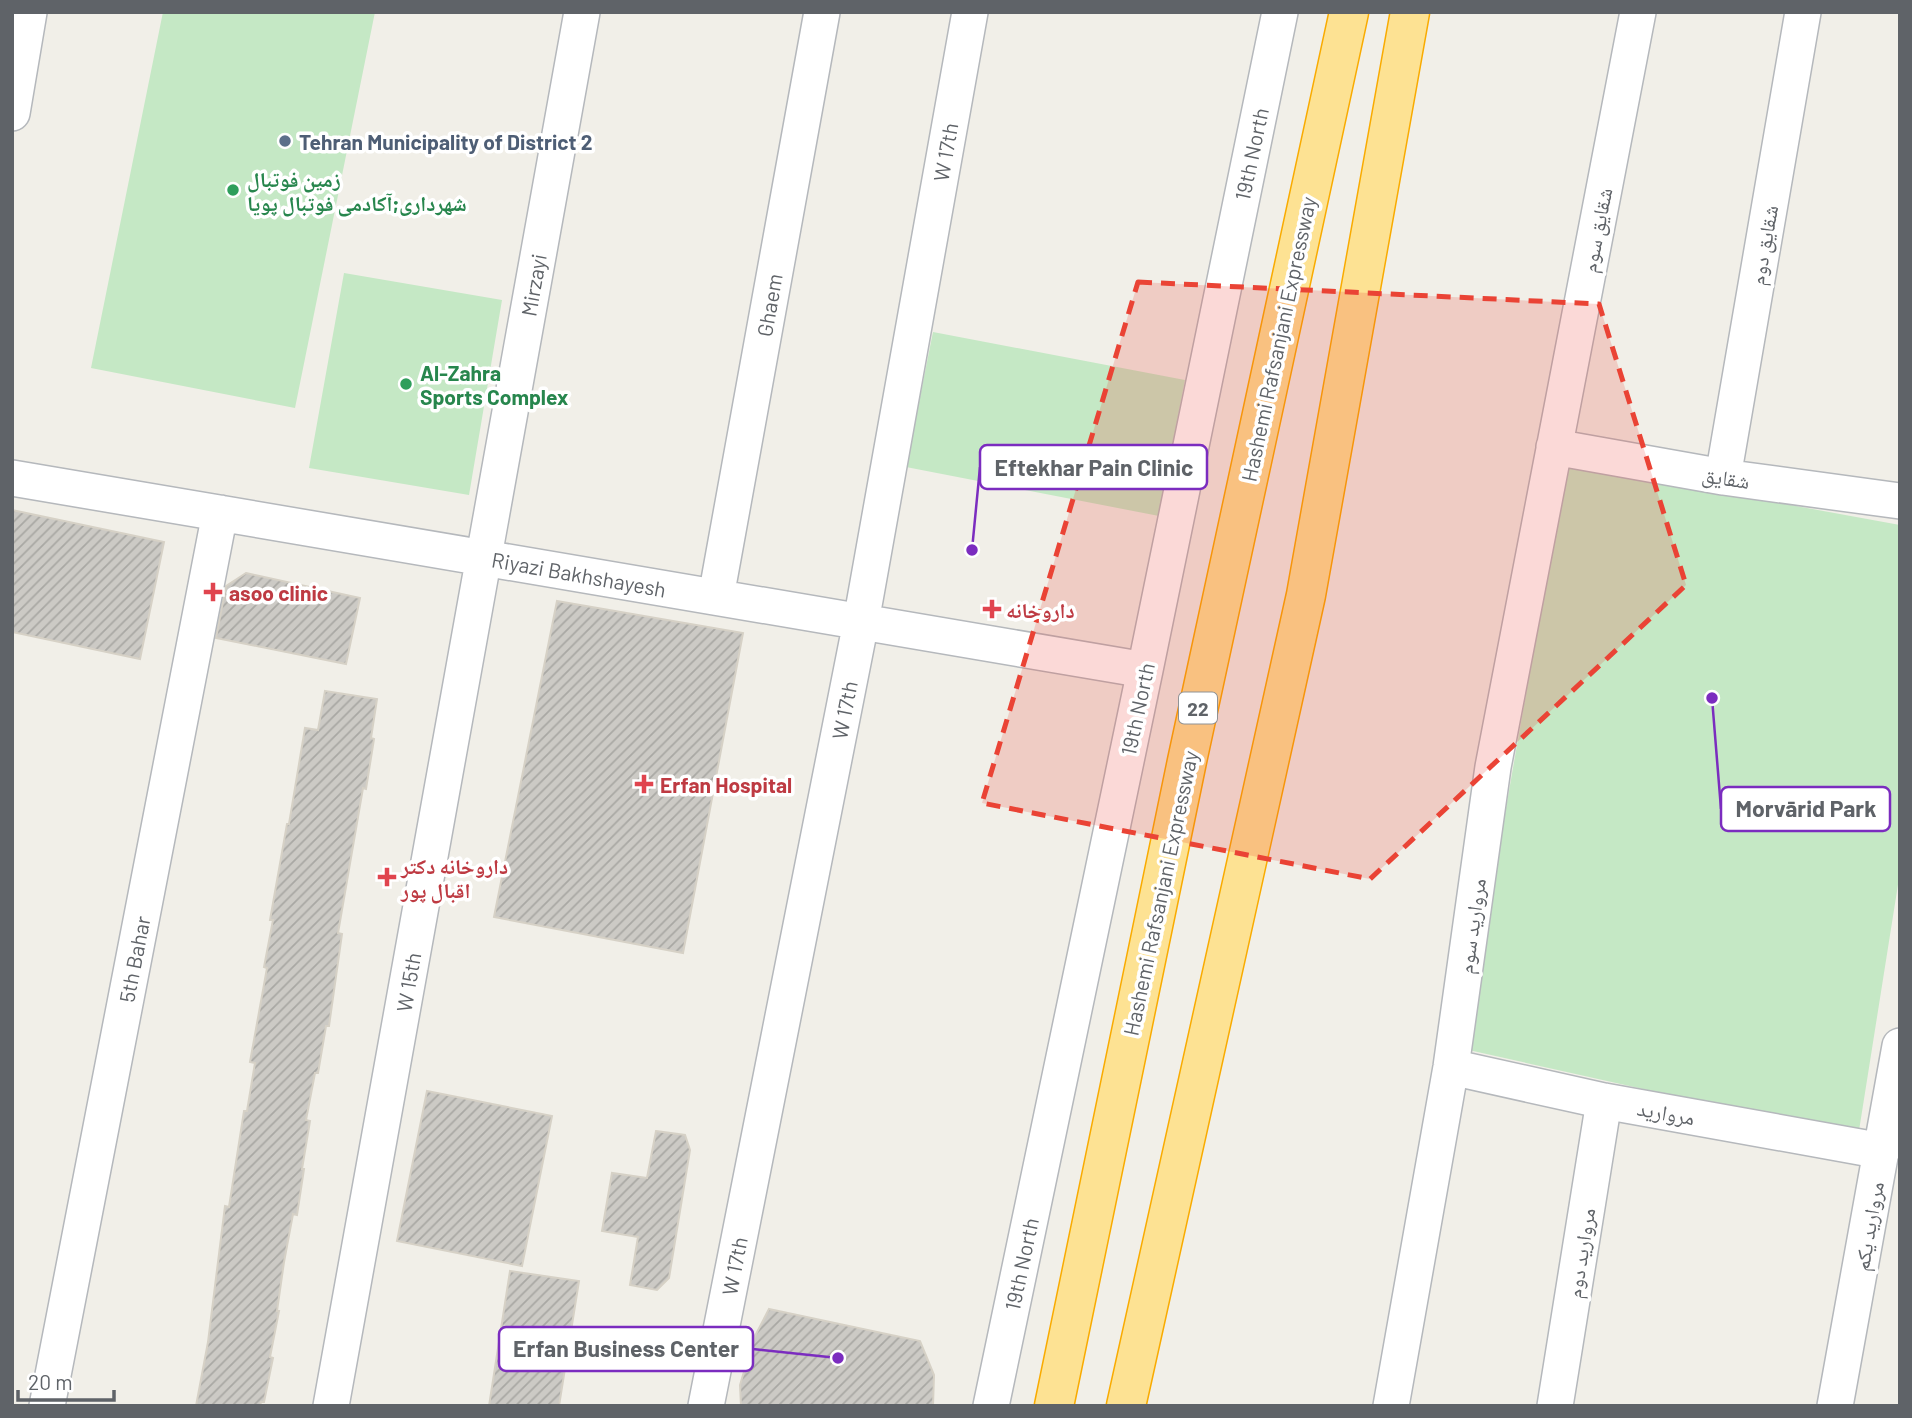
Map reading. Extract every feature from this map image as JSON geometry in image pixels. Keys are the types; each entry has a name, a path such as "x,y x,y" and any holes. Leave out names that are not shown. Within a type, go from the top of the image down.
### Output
{"highway":[{"name":"Hashemi Rafsanjani Expressway","path":"1054,1406 1187,761 1349,12"},
{"path":"1126,1406 1306,595 1410,12"},
{"path":"1030,1406 1086,1250"},
{"path":"1141,1406 1142,1334"}],"street":[{"path":"12,113 29,12"},
{"name":"Mirzayi","path":"484,558 582,12"},
{"name":"Ghaem","path":"716,597 822,12"},
{"name":"W 17th","path":"706,1406 861,622 970,12"},
{"name":"19th North","path":"991,1406 1280,12"},
{"name":"شقایق سوم","path":"1554,447 1638,12"},
{"name":"شقایق دوم","path":"1723,477 1803,12"},
{"name":"شقایق","path":"1554,447 1723,477 1900,500"},
{"name":"مروارید سوم","path":"1391,1406 1451,1067 1493,767 1554,447"},
{"name":"Riyazi Bakhshayesh","path":"12,478 1145,670"},
{"name":"5th Bahar","path":"47,1406 220,513"},
{"name":"W 15th","path":"331,1406 484,558"},
{"name":"مروارید یکم","path":"1835,1406 1900,1046"},
{"name":"مروارید","path":"1451,1067 1604,1101 1882,1151"},
{"name":"مروارید دوم","path":"1555,1406 1604,1101"}],"highlighted area":[{"path":"1138,282 1599,304 1686,585 1370,879 982,803"}],"green space":[{"name":"زمین فوتبال شهرداری;آکادمی فوتبال پویا","path":"163,12 375,12 295,408 91,368"},
{"name":"Al-Zahra Sports Complex","path":"344,273 502,300 469,495 309,468"},
{"path":"933,332 1185,380 1159,516 906,467"},
{"path":"1566,464 1900,525 1900,872 1858,1137 1464,1049"}],"building":[{"path":"12,510 164,542 140,659 12,632"},
{"path":"246,573 360,598 346,664 216,638 226,586"},
{"path":"557,601 743,633 683,953 494,917"},
{"path":"325,691 377,699 371,738 374,739 338,933 342,934 329,1026 326,1026 306,1120 310,1121 304,1169 297,1215 293,1214 284,1262 279,1311 270,1357 273,1358 264,1402 261,1402 260,1406 196,1406 208,1342 225,1206 229,1207 244,1111 247,1111 255,1063 250,1062 267,968 264,967 273,920 270,920 287,824 305,728 318,730"},
{"path":"427,1091 552,1116 522,1266 397,1241"},
{"path":"656,1131 685,1135 690,1150 669,1278 657,1290 630,1285 638,1237 602,1231 612,1173 647,1178"},
{"path":"510,1271 579,1281 559,1406 489,1406"},
{"path":"769,1309 920,1341 934,1375 933,1406 741,1406 740,1385 754,1338"}],"place":[{"name":"Tehran Municipality of District 2","path":"285,141"},
{"name":"زمین فوتبال شهرداری;آکادمی فوتبال پویا","path":"233,190"},
{"name":"Al-Zahra Sports Complex","path":"406,384"},
{"name":"Eftekhar Pain Clinic","path":"972,550"},
{"name":"asoo clinic","path":"213,592"},
{"name":"داروخانه","path":"992,609"},
{"name":"Morvārid Park","path":"1712,698"},
{"name":"Erfan Hospital","path":"644,784"},
{"name":"داروخانه دکتر اقبال پور","path":"387,877"},
{"name":"Erfan Business Center","path":"838,1358"}]}
